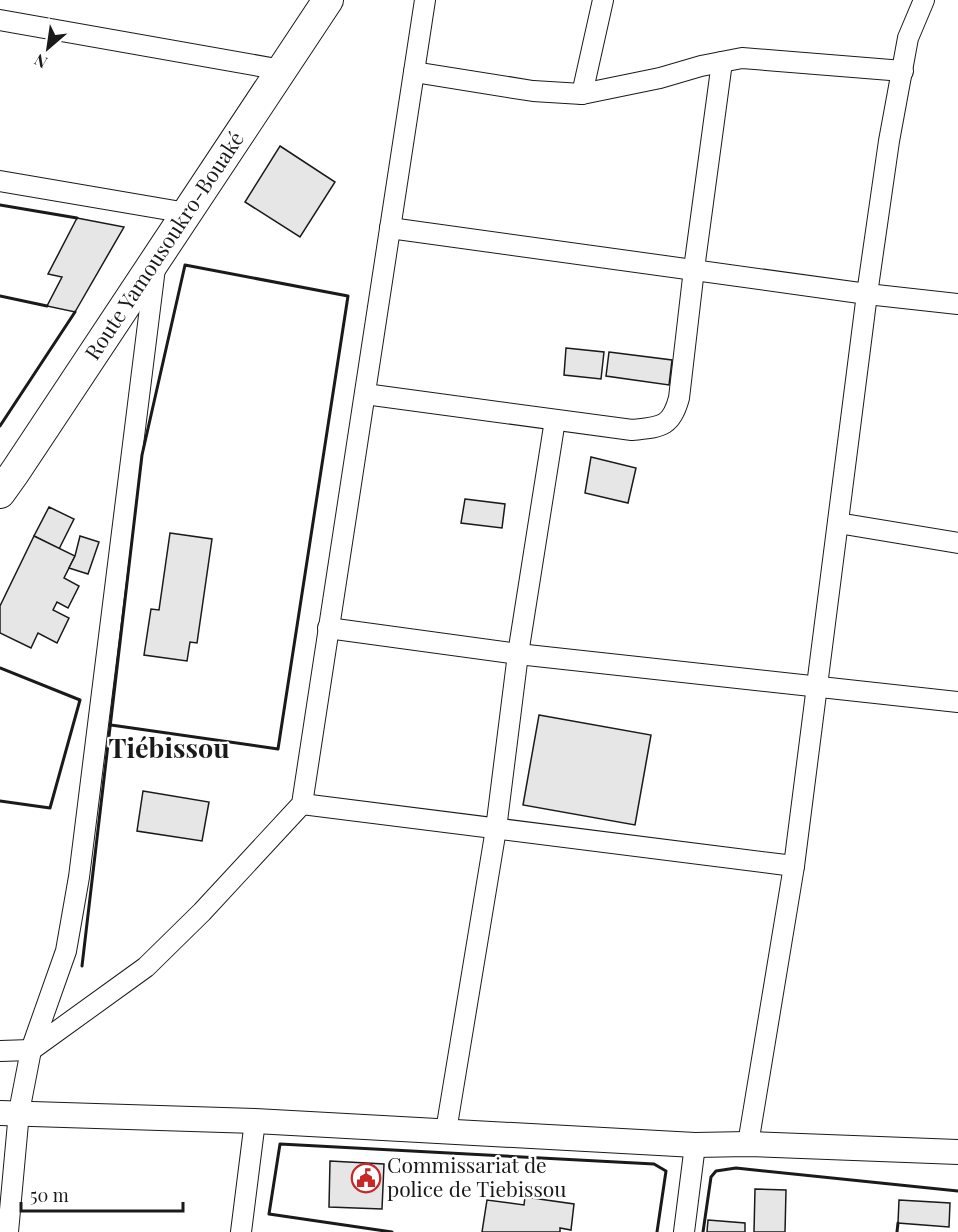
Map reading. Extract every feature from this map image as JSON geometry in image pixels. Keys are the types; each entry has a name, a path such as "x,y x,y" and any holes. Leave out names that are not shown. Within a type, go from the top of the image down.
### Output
{"main road":[{"name":"Route Yamousoukro-Bouaké","path":"0,493 328,0"}],"street":[{"path":"0,1051 31,1050 146,967 202,912 302,804 425,0"},
{"path":"582,94 603,0"},
{"path":"748,1144 795,866 867,294 889,141 908,38 924,0"},
{"path":"0,20 282,70"},
{"path":"414,72 533,91 582,94 742,58 903,71"},
{"path":"365,394 632,430 656,428 669,422 679,398 722,62"},
{"path":"0,182 187,213"},
{"path":"390,228 867,294 958,304"},
{"path":"8,1232 10,1112 66,951 79,877 156,259"},
{"path":"446,1131 496,829 518,654 555,420"},
{"path":"838,523 958,543"},
{"path":"328,628 518,654 958,702"},
{"path":"302,804 795,866"},
{"path":"10,1112 255,1121 695,1145 748,1144 958,1152"},
{"path":"241,1232 255,1121"},
{"path":"684,1232 695,1145"}],"building":[{"path":"280,146 335,182 300,237 245,202"},
{"path":"77,218 124,227 75,312 47,306 62,277 48,274"},
{"path":"566,348 604,352 601,379 564,375"},
{"path":"609,352 672,360 669,385 606,376"},
{"path":"591,457 636,468 628,503 585,493"},
{"path":"465,499 505,504 502,528 461,523"},
{"path":"49,507 74,519 59,549 34,536"},
{"path":"170,533 212,539 197,643 190,642 187,661 144,655 151,609 159,610"},
{"path":"34,536 75,556 64,578 79,586 68,608 57,602 53,610 69,618 57,643 38,633 31,648 0,633 0,606"},
{"path":"80,536 99,542 88,574 69,568"},
{"path":"539,715 651,735 635,825 523,805"},
{"path":"143,791 209,802 202,841 137,831"},
{"path":"330,1161 384,1164 382,1209 329,1207"},
{"path":"755,1189 786,1190 785,1232 754,1232"},
{"path":"525,1197 574,1204 571,1230 560,1228 560,1232 482,1232 487,1200 524,1205"},
{"path":"899,1200 950,1203 949,1227 898,1223"},
{"path":"708,1220 745,1223 745,1232 707,1232"}],"wall":[{"path":"0,205 77,218"},
{"path":"82,966 142,455 185,265 348,296 278,749 111,725"},
{"path":"0,296 47,306"},
{"path":"0,426 75,312"},
{"path":"0,668 80,700 50,808 0,801"},
{"path":"392,1232 269,1214 280,1144 654,1164 666,1171 657,1232"},
{"path":"703,1232 711,1177 716,1171 736,1168 958,1191"},
{"path":"897,1232 898,1223"}],"place":[{"name":"Commissariat de police de Tiebissou","path":"366,1178"}],"district":[{"name":"Tiébissou","path":"169,749"}]}
